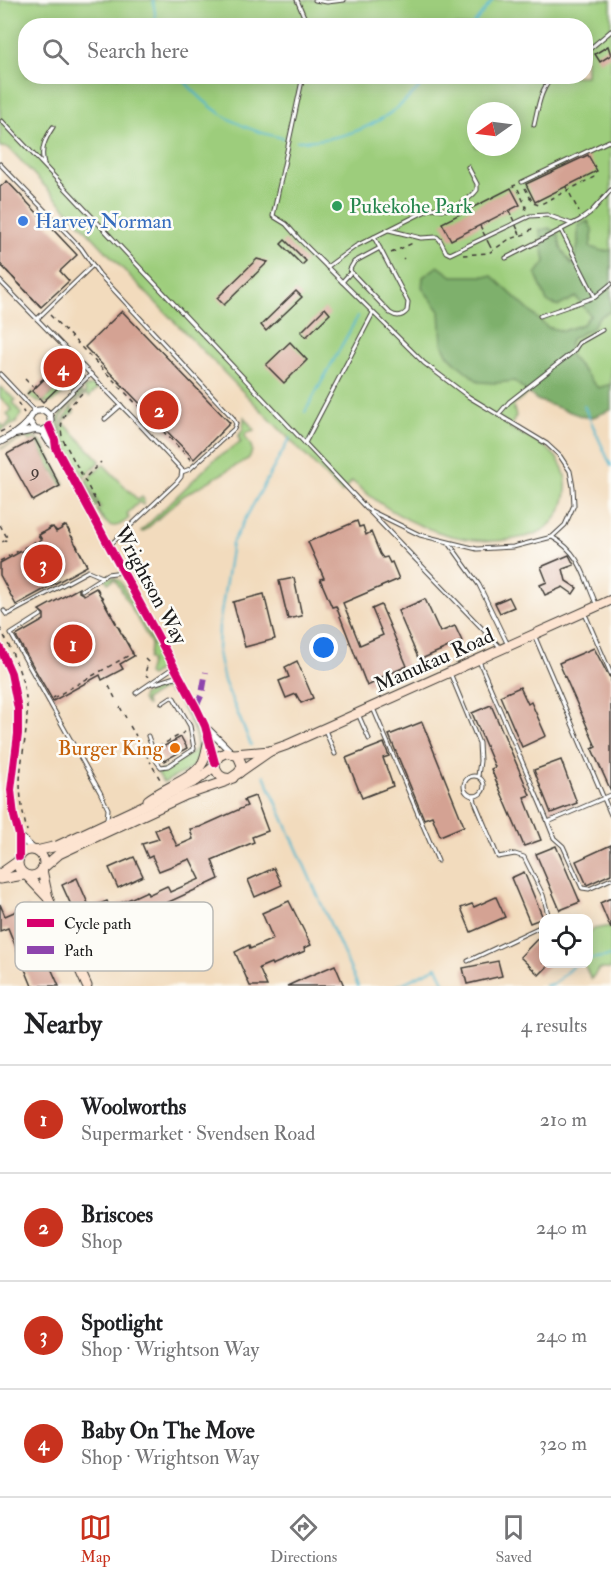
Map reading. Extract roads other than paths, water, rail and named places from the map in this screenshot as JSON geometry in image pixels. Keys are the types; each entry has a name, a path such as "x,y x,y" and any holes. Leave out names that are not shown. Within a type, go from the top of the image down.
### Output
{"main road":[{"name":"Manukau Road","path":"43,869 54,858 70,849 186,795 236,776 270,751 611,600"},
{"path":"134,810 159,791 198,770 204,760 209,739"},
{"name":"Manukau Road","path":"233,753 270,751"},
{"path":"0,874 25,851 57,846 196,782 215,764 219,756 233,753 242,765 236,776 226,778 220,776 215,764"},
{"path":"35,851 44,860 43,869 50,902"},
{"path":"18,859 18,869 48,898"},
{"path":"0,879 38,875 43,869"},
{"path":"80,971 87,986"}],"street":[{"path":"0,442 14,435 49,426 51,420 49,414 44,410 35,411 14,435"},
{"path":"26,419 38,430"},
{"name":"Wrightson Way","path":"49,426 56,448"},
{"name":"Wrightson Way","path":"38,430 56,448 175,666 205,726 215,764"},
{"path":"0,648 11,673 18,709 18,734 11,790 19,835 18,859"},
{"name":"Wrightson Way","path":"205,726 233,753"},
{"path":"19,835 35,851"}],"lane":[{"path":"297,0 305,18"},
{"path":"315,0 327,2 344,0"},
{"path":"593,46 611,31"},
{"path":"301,84 273,216 286,224 424,363 469,397 547,444 560,456 570,471 574,505 565,525 552,537 525,545 477,549 420,535 367,509"},
{"path":"534,125 547,84"},
{"path":"2,121 367,509 506,648"},
{"path":"44,165 41,156 43,147 53,127"},
{"path":"522,182 609,141 611,143"},
{"path":"0,165 81,248 93,266 235,420 234,429 190,469 182,472"},
{"path":"327,267 344,253 430,209 436,207 450,209 470,198 477,190 477,184 468,167"},
{"path":"506,258 591,212 611,190"},
{"path":"389,230 436,237 446,252 450,254 530,216 547,215 572,224"},
{"path":"561,230 595,297"},
{"path":"351,272 390,313 397,316 404,314 408,302 374,237"},
{"path":"342,282 351,272 350,268 354,262 380,248"},
{"path":"37,319 93,266"},
{"path":"0,281 176,462 182,472 180,479 110,545"},
{"path":"540,316 595,297 611,284"},
{"path":"305,443 373,313"},
{"path":"498,415 509,402 573,352 579,343 602,330"},
{"path":"0,374 35,411"},
{"path":"49,414 91,374"},
{"path":"105,419 121,405"},
{"path":"552,537 566,545 576,557 597,607"},
{"path":"448,542 479,585 506,648"},
{"path":"4,611 7,615 88,571 102,577"},
{"path":"82,590 107,574 124,572"},
{"path":"584,612 611,674"},
{"path":"40,615 11,634 106,805 107,824"},
{"path":"534,635 611,815"},
{"path":"478,660 554,838 563,846 582,888 589,889 611,879"},
{"path":"152,684 175,666"},
{"path":"450,672 479,743 478,776"},
{"path":"136,693 152,684 180,676"},
{"path":"148,736 161,767 165,768 194,749 190,726 174,698 162,703"},
{"path":"373,707 438,861"},
{"path":"358,713 369,739"},
{"path":"324,729 335,754"},
{"path":"474,796 481,794 484,788 483,781 478,776"},
{"path":"478,776 468,778 465,784 466,791 474,796 498,857 515,854 524,857 543,895 548,914"},
{"path":"548,822 611,795"},
{"path":"468,961 539,927"}],"waterway":[{"path":"153,0 156,18"},
{"path":"478,18 493,0"},
{"path":"187,84 213,109 238,124 283,138"},
{"path":"296,141 335,137 370,125 401,105 422,84"},
{"path":"305,412 358,316"},
{"path":"584,406 611,466"},
{"path":"251,745 224,681 218,653 219,626 232,543 290,438"},
{"path":"264,775 358,986"},
{"path":"593,958 611,956"},
{"path":"397,986 437,967 446,986"},
{"path":"545,986 555,983 571,968"}],"place":[{"name":"Pukekohe Park","path":"337,206"},
{"name":"Harvey Norman","path":"23,221"},
{"name":"Baby On The Move","path":"63,368"},
{"name":"Briscoes","path":"159,410"},
{"name":"Spotlight","path":"43,564"},
{"name":"Woolworths","path":"73,644"},
{"name":"Burger King","path":"175,748"}]}
